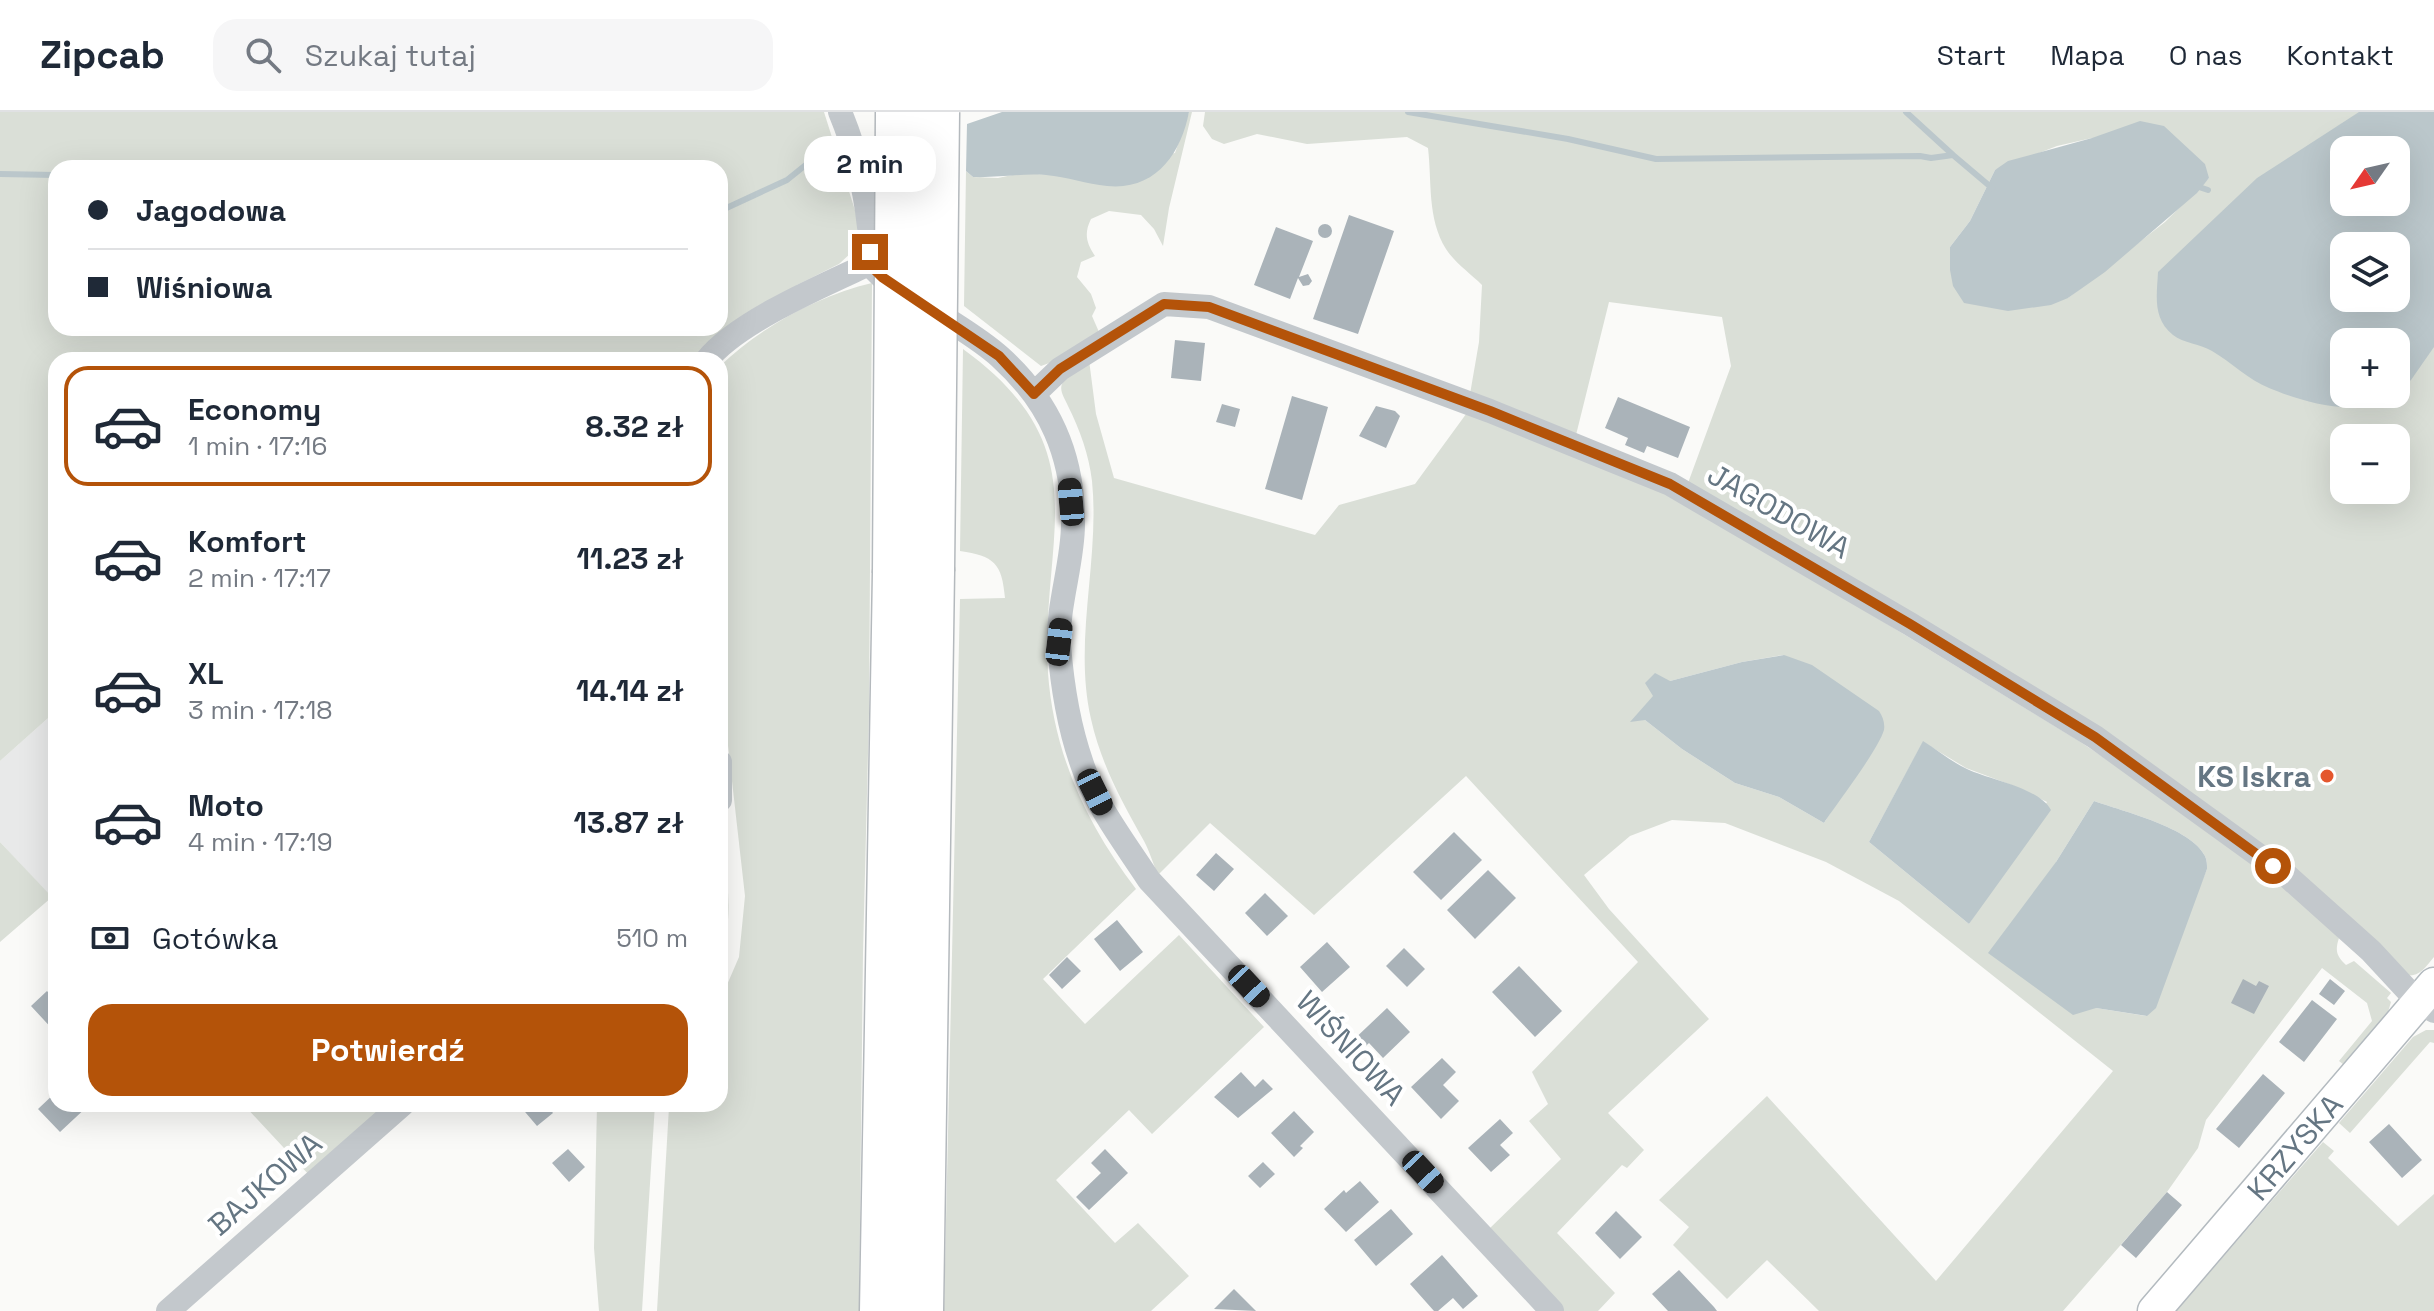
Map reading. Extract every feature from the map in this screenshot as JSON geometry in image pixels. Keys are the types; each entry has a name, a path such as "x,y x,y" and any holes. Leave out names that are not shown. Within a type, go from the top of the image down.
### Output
{"highway":[{"path":"897,112 914,572 922,1311"},
{"path":"881,1311 938,112"}],"street":[{"path":"715,352 726,340 786,305 869,264 870,230 865,196 848,130 840,112"},
{"name":"WIŚNIOWA","path":"869,264 882,277 999,356 1034,394 1059,435 1070,481 1073,524 1059,642 1069,711 1082,765 1109,819 1149,880 1552,1311"},
{"name":"JAGODOWA","path":"1034,394 1060,369 1164,304 1209,307 1490,411 1670,484 1910,624 2095,737 2286,875 2429,998"},
{"name":"KRZYSKA","path":"2154,1311 2429,998"},
{"name":"BAJKOWA","path":"168,1311 394,1112"}],"shaded area":[{"path":"0,112 824,112 859,223 852,252 839,264 797,285 707,352 48,352 48,718 0,761"},
{"path":"1002,112 1189,112 1180,142 1163,167 1139,182 1107,186 1046,175 973,177 966,171 967,124"},
{"path":"1189,112 1192,112 1163,246 1154,229 1141,215 1109,211 1091,219 1087,238 1095,256 1081,262 1077,277 1091,294 1096,308 1092,316 1099,332 1041,366 964,306 966,171 973,177 998,178 1022,173 1052,175 1175,153"},
{"path":"1205,112 2434,112 2434,957 2417,974 2402,975 2280,862 1688,483 1731,366 1722,317 1609,302 1576,435 1470,394 1479,342 1482,285 1453,259 1440,237 1431,200 1428,148 1407,137 1307,144 1257,134 1224,144 1212,139 1203,126","holes":["2092,138 2209,178 2165,222 2068,298 1950,247 1970,221 1995,170 2057,146"]},
{"path":"2359,112 2434,112 2434,347 2410,381 2410,328 2330,328 2330,406 2269,388 2219,355 2177,338 2166,328 2157,306 2158,272 2257,178"},
{"path":"2140,121 2164,126 2205,164 2209,178 2197,193 2105,272 2068,298 2051,305 2008,311 1964,303 1953,286 1950,247 1970,221 1995,170 2008,161"},
{"path":"872,283 869,713 859,1311 657,1311 669,1112 728,1112 728,982 739,957 745,896 728,746 728,359 771,326 852,288"},
{"path":"963,349 1006,386 1034,423 1049,459 1055,497 1048,623 1051,703 1057,732 1076,788 1102,840 1136,889 1043,979 1085,1024 1179,935 1264,1027 1152,1134 1129,1110 1056,1180 1115,1243 1138,1223 1189,1276 1151,1311 944,1311 960,599 1005,598 1001,577 994,563 960,551"},
{"path":"1089,360 1096,414 1114,478 1315,535 1339,505 1415,484 1469,410 1659,488 2079,741 2206,826 2299,895 2339,938 2337,953 2343,962 2346,965 2354,961 2391,993 2387,998 2391,1002 2388,1012 2344,1065 2339,1061 2372,1021 2367,1003 2322,968 2206,1120 2198,1148 2167,1192 2063,1311 1819,1311 1767,1260 1727,1299 1673,1245 1689,1227 1659,1200 1767,1096 1936,1281 2113,1071 1899,901 1826,862 1725,823 1672,820 1630,836 1584,875 1609,909 1709,1019 1608,1113 1644,1150 1627,1168 1622,1165 1557,1233 1615,1293 1598,1311 1563,1311 1488,1230 1561,1159 1529,1121 1548,1104 1532,1072 1638,962 1466,776 1314,915 1210,823 1158,875 1106,767 1095,736 1086,689 1086,630 1094,511 1092,481 1083,443 1061,389 1067,376","holes":["1783,655 1884,729 1824,823 1779,797 1735,783 1682,749 1645,720 1644,707 1670,681","1923,742 1966,768 2047,802 1969,924 1869,842","2094,801 2172,829 2198,846 2205,856 2207,869 2146,1016 2096,1008 2056,862"]},
{"path":"1784,655 1812,665 1879,711 1883,720 1884,730 1874,750 1824,823 1779,797 1735,783 1682,749 1645,720 1630,722 1653,696 1645,683 1655,673 1670,681 1742,662"},
{"path":"48,718 48,893 0,842 0,761"},
{"path":"1923,741 1967,769 2036,795 2051,810 1969,924 1869,842"},
{"path":"2094,801 2172,829 2198,846 2206,859 2207,869 2156,1008 2147,1016 2096,1008 2073,1015 1988,953 2056,862"},
{"path":"0,842 48,893 48,900 0,942"},
{"path":"2426,1030 2434,1030 2434,1043 2430,1042 2350,1133 2339,1123 2413,1037"},
{"path":"250,1112 383,1112 310,1176"},
{"path":"597,1112 654,1112 642,1311 599,1311 594,1248"},
{"path":"2323,1142 2334,1151 2328,1158 2398,1226 2434,1194 2434,1311 2176,1311"}],"building":[{"path":"1349,215 1394,231 1358,334 1313,319"},
{"path":"1325,224 1332,231 1325,238 1318,231"},
{"path":"1276,227 1313,241 1299,277 1308,274 1312,281 1303,286 1298,278 1290,299 1254,285"},
{"path":"1175,340 1205,343 1201,381 1171,378"},
{"path":"1292,396 1328,407 1302,500 1265,489"},
{"path":"1618,397 1690,427 1678,458 1647,446 1644,453 1625,445 1628,438 1605,428"},
{"path":"1222,404 1240,409 1235,427 1216,422"},
{"path":"1376,406 1395,411 1400,416 1386,448 1359,436"},
{"path":"1454,832 1482,860 1441,900 1413,872"},
{"path":"1216,853 1234,869 1214,891 1196,875"},
{"path":"1488,870 1516,898 1475,939 1447,910"},
{"path":"1265,893 1288,916 1267,936 1245,913"},
{"path":"1117,920 1143,952 1120,971 1094,939"},
{"path":"1327,942 1350,967 1322,992 1300,967"},
{"path":"1404,948 1425,969 1407,987 1386,966"},
{"path":"1067,957 1081,971 1062,989 1049,975"},
{"path":"1519,966 1562,1011 1535,1037 1492,992"},
{"path":"2243,979 2256,986 2259,981 2269,986 2254,1014 2231,1003"},
{"path":"2330,979 2345,991 2334,1005 2319,994"},
{"path":"47,991 48,1024 31,1006"},
{"path":"2312,1000 2337,1019 2304,1062 2279,1042"},
{"path":"1387,1008 1410,1032 1383,1058 1369,1043 1357,1054 1348,1045"},
{"path":"1442,1058 1456,1072 1443,1085 1459,1101 1441,1119 1411,1087"},
{"path":"1241,1072 1255,1087 1263,1079 1273,1089 1238,1118 1214,1097"},
{"path":"2263,1074 2285,1093 2239,1148 2216,1129"},
{"path":"48,1100 48,1112 81,1112 60,1132 38,1109"},
{"path":"1294,1111 1314,1132 1294,1157 1271,1133"},
{"path":"525,1112 552,1112 553,1113 537,1126"},
{"path":"1500,1119 1513,1133 1500,1145 1510,1155 1491,1172 1468,1148"},
{"path":"2389,1124 2422,1160 2402,1178 2369,1142"},
{"path":"568,1149 585,1167 569,1182 552,1163"},
{"path":"1105,1149 1128,1173 1089,1210 1076,1197 1101,1173 1091,1163"},
{"path":"1263,1162 1275,1174 1260,1188 1248,1176"},
{"path":"1360,1181 1379,1202 1346,1232 1324,1209 1344,1190 1346,1193"},
{"path":"2167,1192 2182,1205 2136,1258 2121,1245"},
{"path":"1391,1209 1413,1234 1376,1266 1354,1240"},
{"path":"1616,1211 1642,1237 1620,1259 1595,1233"},
{"path":"1442,1255 1478,1296 1463,1309 1453,1298 1434,1311 1410,1284"},
{"path":"1679,1270 1717,1311 1668,1311 1652,1294"},
{"path":"1234,1289 1256,1311 1214,1309"}],"waterway":[{"path":"1408,112 1568,139 1656,159 1931,158 1953,155 1992,188"},
{"path":"1906,112 1953,155"},
{"path":"728,207 787,180 823,151"},
{"path":"0,174 48,175"},
{"path":"2196,186 2208,190"}],"place":[{"name":"KS Iskra","path":"2327,776"}],"route":[{"path":"870,252 869,264 882,277 999,356 1034,394 1060,369 1164,304 1209,307 1490,411 1670,484 1910,624 2095,737 2273,866"}]}
